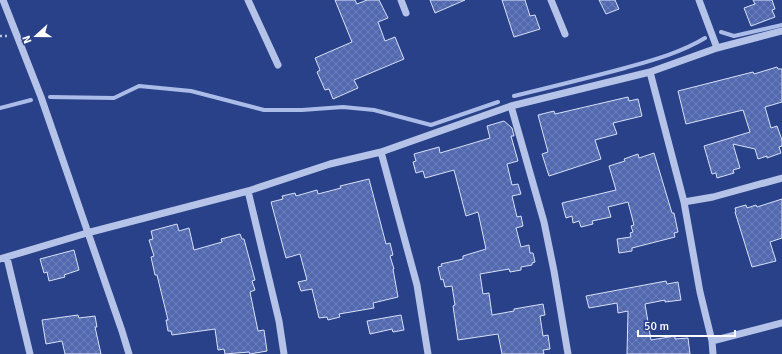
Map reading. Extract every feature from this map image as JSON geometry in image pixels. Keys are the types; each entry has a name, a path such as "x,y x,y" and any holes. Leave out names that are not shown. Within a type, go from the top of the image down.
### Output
{"street":[{"path":"3,0 41,97 129,354"},
{"path":"248,0 278,65"},
{"path":"401,0 406,13"},
{"path":"551,0 565,34"},
{"path":"699,0 718,48"},
{"path":"30,354 3,259 87,233 248,191 330,164 381,152 512,106 650,72 718,48 782,31"},
{"path":"650,72 684,202 700,292 712,341 713,354"},
{"path":"512,106 544,222 568,354"},
{"path":"381,152 417,285 428,354"},
{"path":"684,202 782,178"},
{"path":"248,191 279,321 284,354"},
{"path":"712,341 782,323"}],"building":[{"path":"335,0 355,0 357,4 367,0 379,0 388,18 378,22 385,41 395,37 404,59 354,80 358,88 333,99 329,89 325,90 317,72 320,70 315,58 352,42"},
{"path":"430,0 465,0 435,13"},
{"path":"502,0 525,0 530,16 535,15 540,29 514,37"},
{"path":"599,0 615,0 619,9 606,14"},
{"path":"753,0 772,0 775,9 772,10 775,17 751,26 744,8 755,4"},
{"path":"777,67 778,69 782,69 782,102 765,107 771,128 777,126 782,140 782,146 779,147 781,153 767,158 767,156 758,159 755,149 733,144 740,168 733,170 734,173 717,178 716,173 712,174 704,146 750,132 743,110 686,124 678,91 753,72 754,74"},
{"path":"628,97 629,101 638,99 642,116 613,123 617,134 595,140 601,159 549,176 542,154 548,152 538,115 554,111 555,114"},
{"path":"504,121 512,128 514,136 511,136 518,161 507,164 512,185 518,184 521,194 512,196 517,217 521,216 523,226 516,228 521,247 529,245 530,253 533,253 535,262 532,263 532,265 521,267 521,270 510,272 509,269 480,274 483,294 489,293 492,315 514,311 514,309 543,304 545,315 540,316 543,336 548,335 550,349 543,350 544,354 502,354 498,334 458,340 453,306 455,305 452,286 445,287 443,279 441,280 438,267 442,266 441,264 463,259 463,256 486,249 478,212 466,216 454,170 425,178 423,171 416,173 413,162 416,161 414,154 439,147 440,153 490,138 487,126"},
{"path":"654,153 672,213 674,213 678,232 674,233 675,237 632,248 632,251 619,253 617,239 631,237 630,233 633,232 631,226 634,225 628,202 608,207 611,217 592,221 593,224 581,227 579,221 573,223 572,216 566,218 562,203 616,190 609,166 625,161 624,159 638,154 639,158"},
{"path":"369,179 386,244 390,243 393,255 390,256 394,269 398,297 373,303 374,308 339,314 340,317 328,320 327,317 319,318 312,289 301,291 298,282 307,280 300,254 286,258 271,202 283,199 282,196 295,193 296,196 317,190 318,194 341,188 340,186"},
{"path":"782,199 782,238 770,242 776,261 752,267 735,208 746,205 747,208 756,205 757,207"},
{"path":"177,224 179,231 189,228 194,250 222,242 221,239 240,234 242,239 244,239 255,280 252,281 255,290 250,292 258,331 264,330 267,351 250,354 249,352 225,354 224,349 218,350 215,329 172,335 171,331 168,331 166,320 168,320 157,275 155,275 151,257 154,256 149,240 153,239 151,231"},
{"path":"74,250 79,270 64,275 65,277 49,281 47,272 44,273 40,259"},
{"path":"666,281 667,284 678,282 681,300 665,302 665,300 645,304 651,340 675,336 675,339 688,338 690,354 627,354 628,311 618,313 617,303 589,308 586,296"},
{"path":"78,315 79,318 95,316 97,327 95,327 101,354 65,354 62,341 46,344 42,320"},
{"path":"401,315 404,330 393,332 392,329 370,334 367,321"}],"waterway":[{"path":"721,32 734,36 782,25"},
{"path":"514,96 656,59 686,48 705,38"},
{"path":"50,97 114,98 139,86 191,91 264,110 302,110 343,107 374,110 431,125 498,102"},
{"path":"0,108 31,100"}]}
